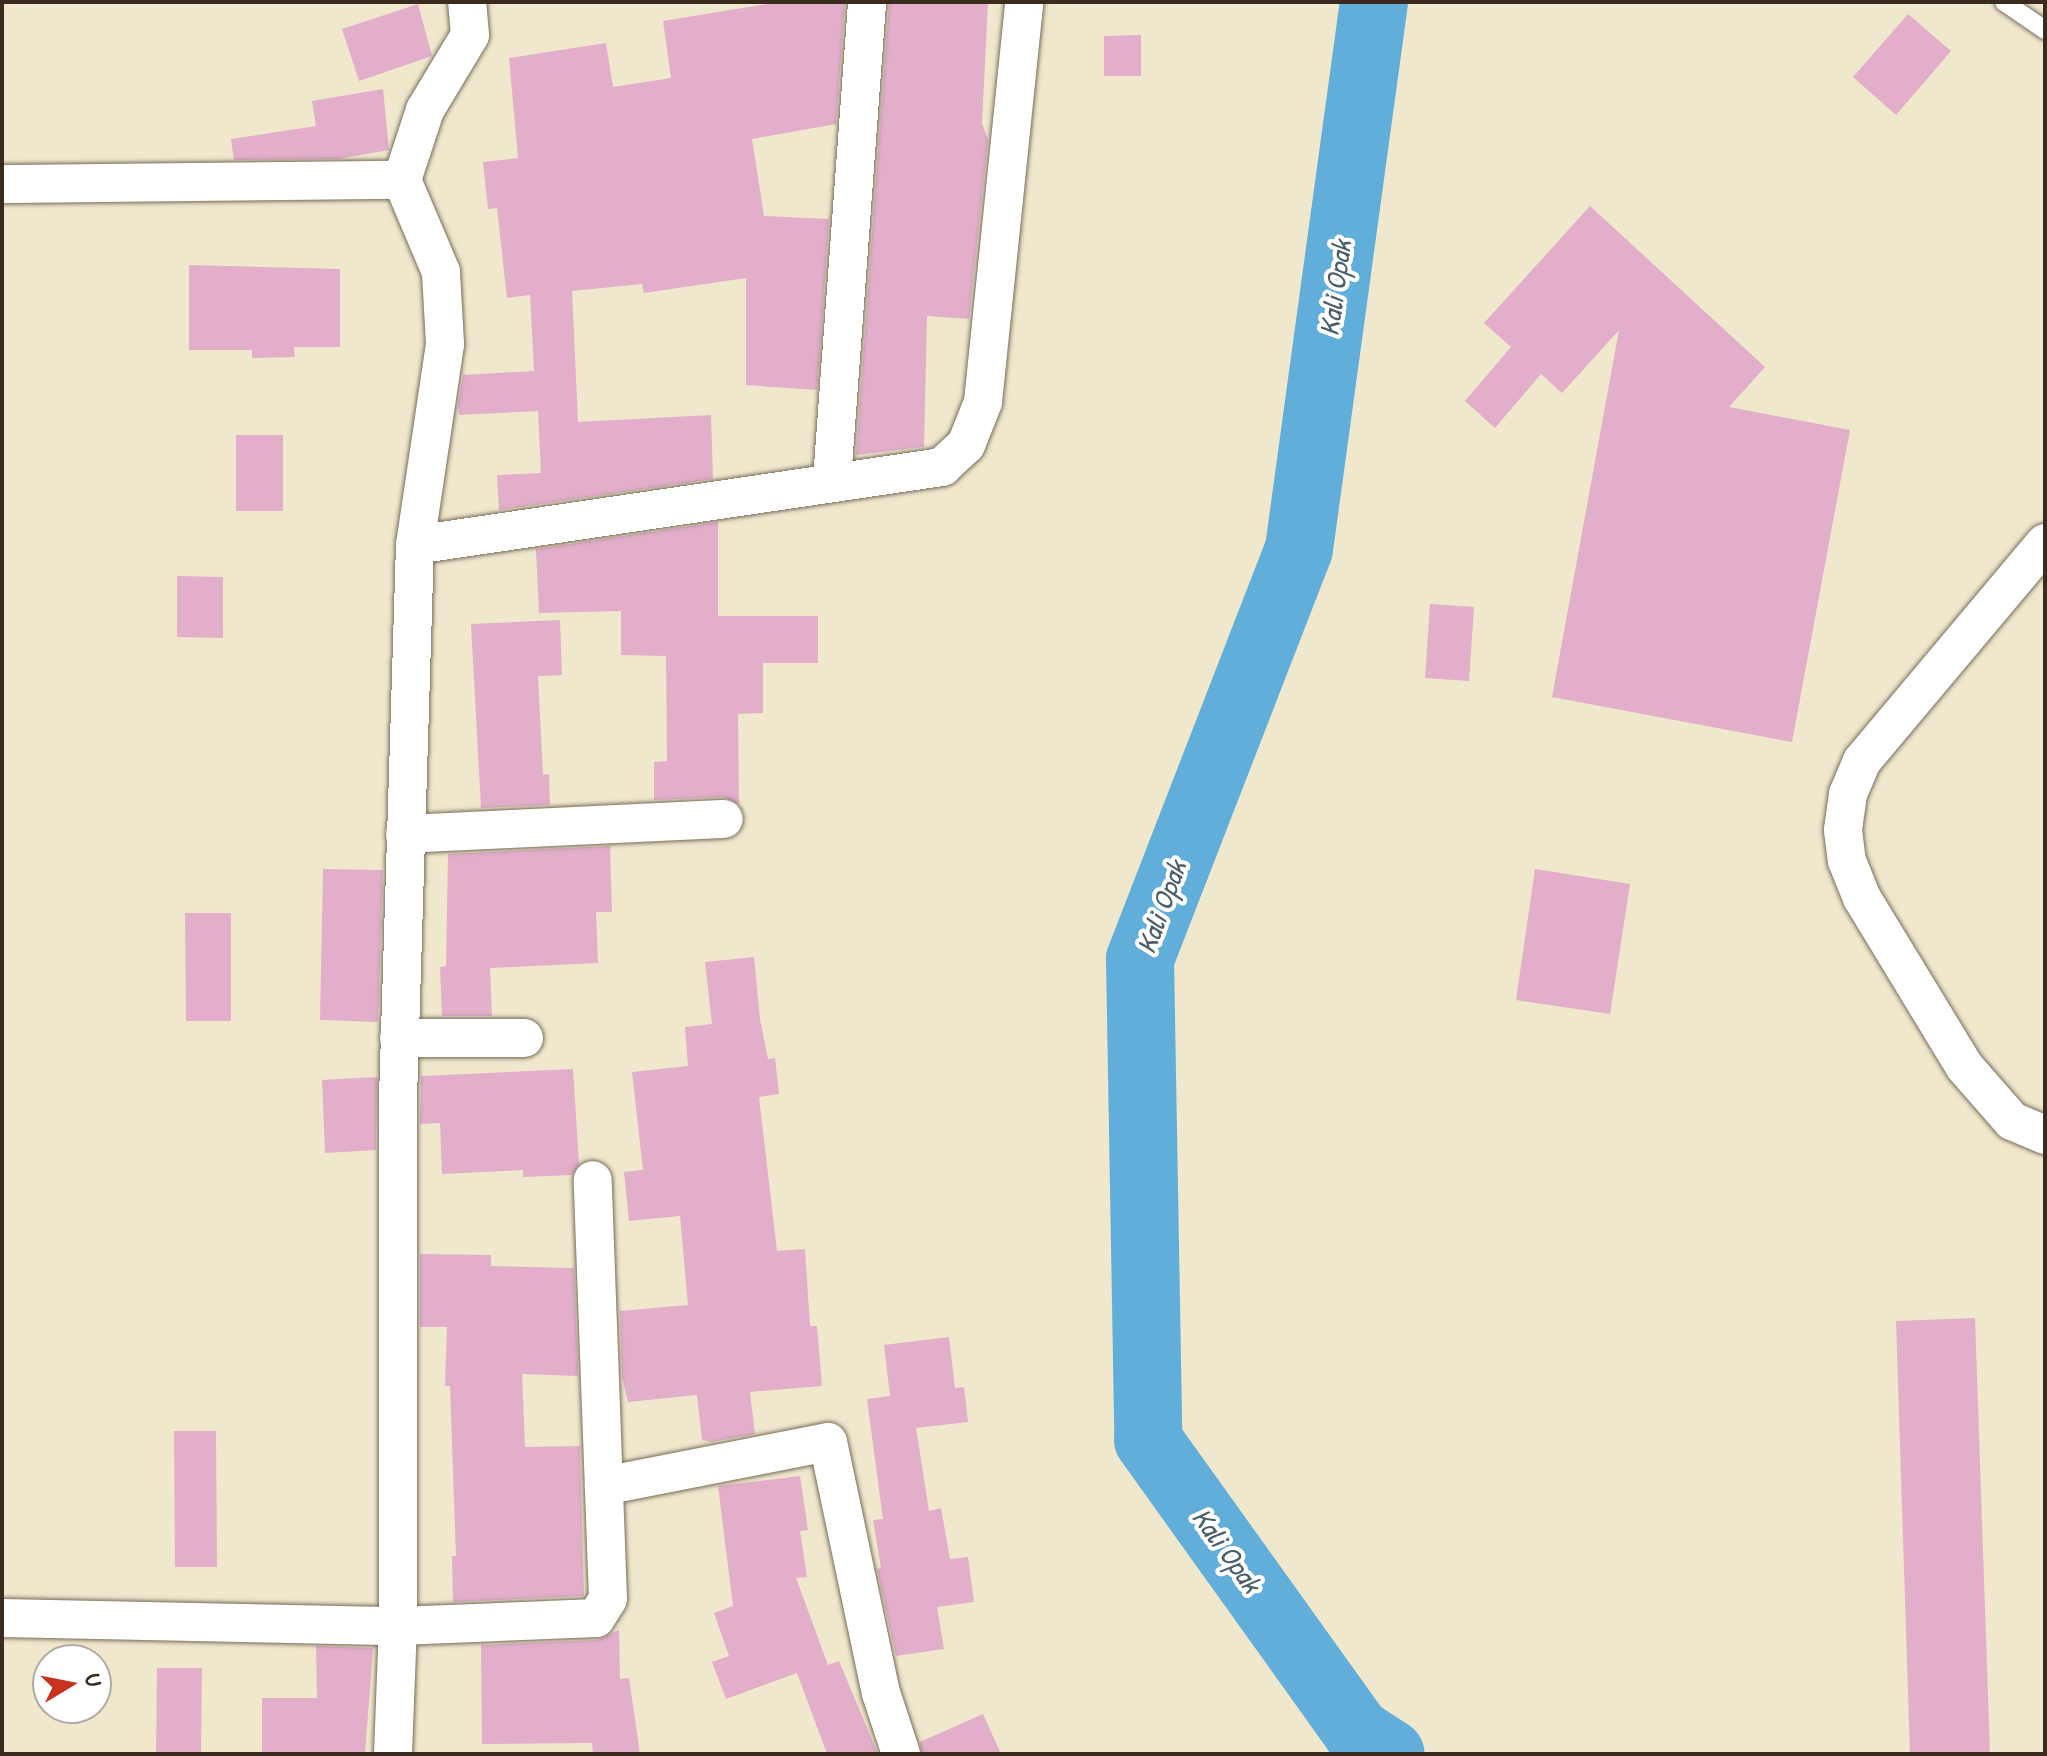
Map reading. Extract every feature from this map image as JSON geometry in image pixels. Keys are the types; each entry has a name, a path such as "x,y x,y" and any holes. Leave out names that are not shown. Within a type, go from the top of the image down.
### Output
{"street":[{"path":"393,1754 398,1626 399,1038 415,545 445,344 441,272 402,180 425,110 470,35 467,2"},
{"path":"832,480 867,2"},
{"path":"415,545 832,480 942,467 966,445 983,402 1024,2"},
{"path":"2,184 402,180"},
{"path":"2045,543 1862,761 1848,794 1843,830 1847,861 1862,898 1964,1066 2012,1121 2045,1135"},
{"path":"405,834 724,819"},
{"path":"399,1038 524,1038"},
{"path":"2,1618 398,1626 596,1618 608,1599 593,1180"},
{"path":"604,1486 828,1442 881,1693 901,1754"}],"lane":[{"path":"2004,2 2045,30"}],"building":[{"path":"779,2 845,2 836,124 752,139 764,216 829,219 817,390 746,385 746,278 644,293 642,284 572,291 578,422 711,415 713,479 499,510 497,475 541,473 538,411 459,415 458,405 463,375 534,371 530,295 507,298 497,208 488,209 483,162 518,158 509,58 606,43 613,87 671,78 663,21"},
{"path":"889,2 988,2 982,123 988,139 969,319 927,316 924,447 856,455"},
{"path":"418,4 432,56 359,81 342,29"},
{"path":"1908,14 1951,51 1896,115 1853,77"},
{"path":"1141,35 1141,76 1104,76 1104,36"},
{"path":"383,89 389,150 338,159 234,160 231,139 316,126 312,101"},
{"path":"1590,206 1765,367 1729,407 1850,430 1792,742 1552,697 1619,330 1562,393 1541,374 1495,428 1465,401 1511,347 1484,323"},
{"path":"189,265 340,269 340,347 294,347 295,357 252,358 252,350 189,350"},
{"path":"236,435 283,435 283,511 236,511"},
{"path":"718,522 718,616 818,616 818,663 763,663 763,713 738,714 739,804 723,797 654,800 654,762 667,761 666,656 621,655 621,611 539,613 536,549"},
{"path":"177,576 223,577 223,638 177,637"},
{"path":"1430,604 1474,607 1469,681 1425,678"},
{"path":"560,620 562,675 538,676 543,775 549,774 550,805 481,808 471,624"},
{"path":"610,846 612,912 596,912 598,963 490,968 492,1016 442,1016 440,967 446,966 448,854"},
{"path":"323,869 383,870 378,1022 320,1020"},
{"path":"1535,869 1630,884 1610,1014 1516,1000"},
{"path":"185,913 231,913 231,1021 186,1021"},
{"path":"754,957 760,1019 768,1059 775,1058 779,1094 759,1097 777,1251 805,1249 810,1326 817,1326 822,1386 750,1392 755,1434 711,1442 702,1440 697,1395 628,1402 622,1377 620,1311 688,1305 680,1216 629,1221 624,1172 643,1170 632,1072 688,1066 685,1027 712,1024 705,962"},
{"path":"573,1069 579,1164 572,1175 523,1177 523,1170 442,1174 440,1123 420,1124 421,1076"},
{"path":"377,1077 376,1150 325,1153 322,1080"},
{"path":"420,1254 491,1255 491,1266 574,1268 578,1376 522,1374 525,1447 580,1446 584,1596 453,1602 452,1556 456,1556 450,1386 445,1386 447,1327 420,1327"},
{"path":"1975,1318 1990,1754 1910,1754 1896,1321"},
{"path":"949,1337 955,1388 964,1387 968,1422 916,1428 929,1511 941,1508 950,1559 968,1557 974,1602 937,1607 944,1649 896,1656 877,1569 881,1568 873,1520 883,1519 867,1399 890,1396 884,1345"},
{"path":"174,1431 216,1431 217,1567 175,1567"},
{"path":"800,1476 808,1530 800,1531 807,1577 796,1578 828,1665 839,1661 878,1754 827,1754 797,1673 726,1699 712,1662 729,1656 714,1613 733,1606 718,1486"},
{"path":"619,1630 620,1679 629,1678 640,1754 593,1754 592,1743 482,1744 481,1645 597,1640"},
{"path":"316,1646 373,1648 365,1754 262,1754 262,1698 317,1698"},
{"path":"157,1668 202,1668 201,1754 156,1754"},
{"path":"983,1714 1001,1754 922,1754 920,1742"}],"waterway":[{"name":"Kali Opak","path":"1374,2 1299,549 1140,959 1148,1440 1357,1732 1391,1754"}]}
